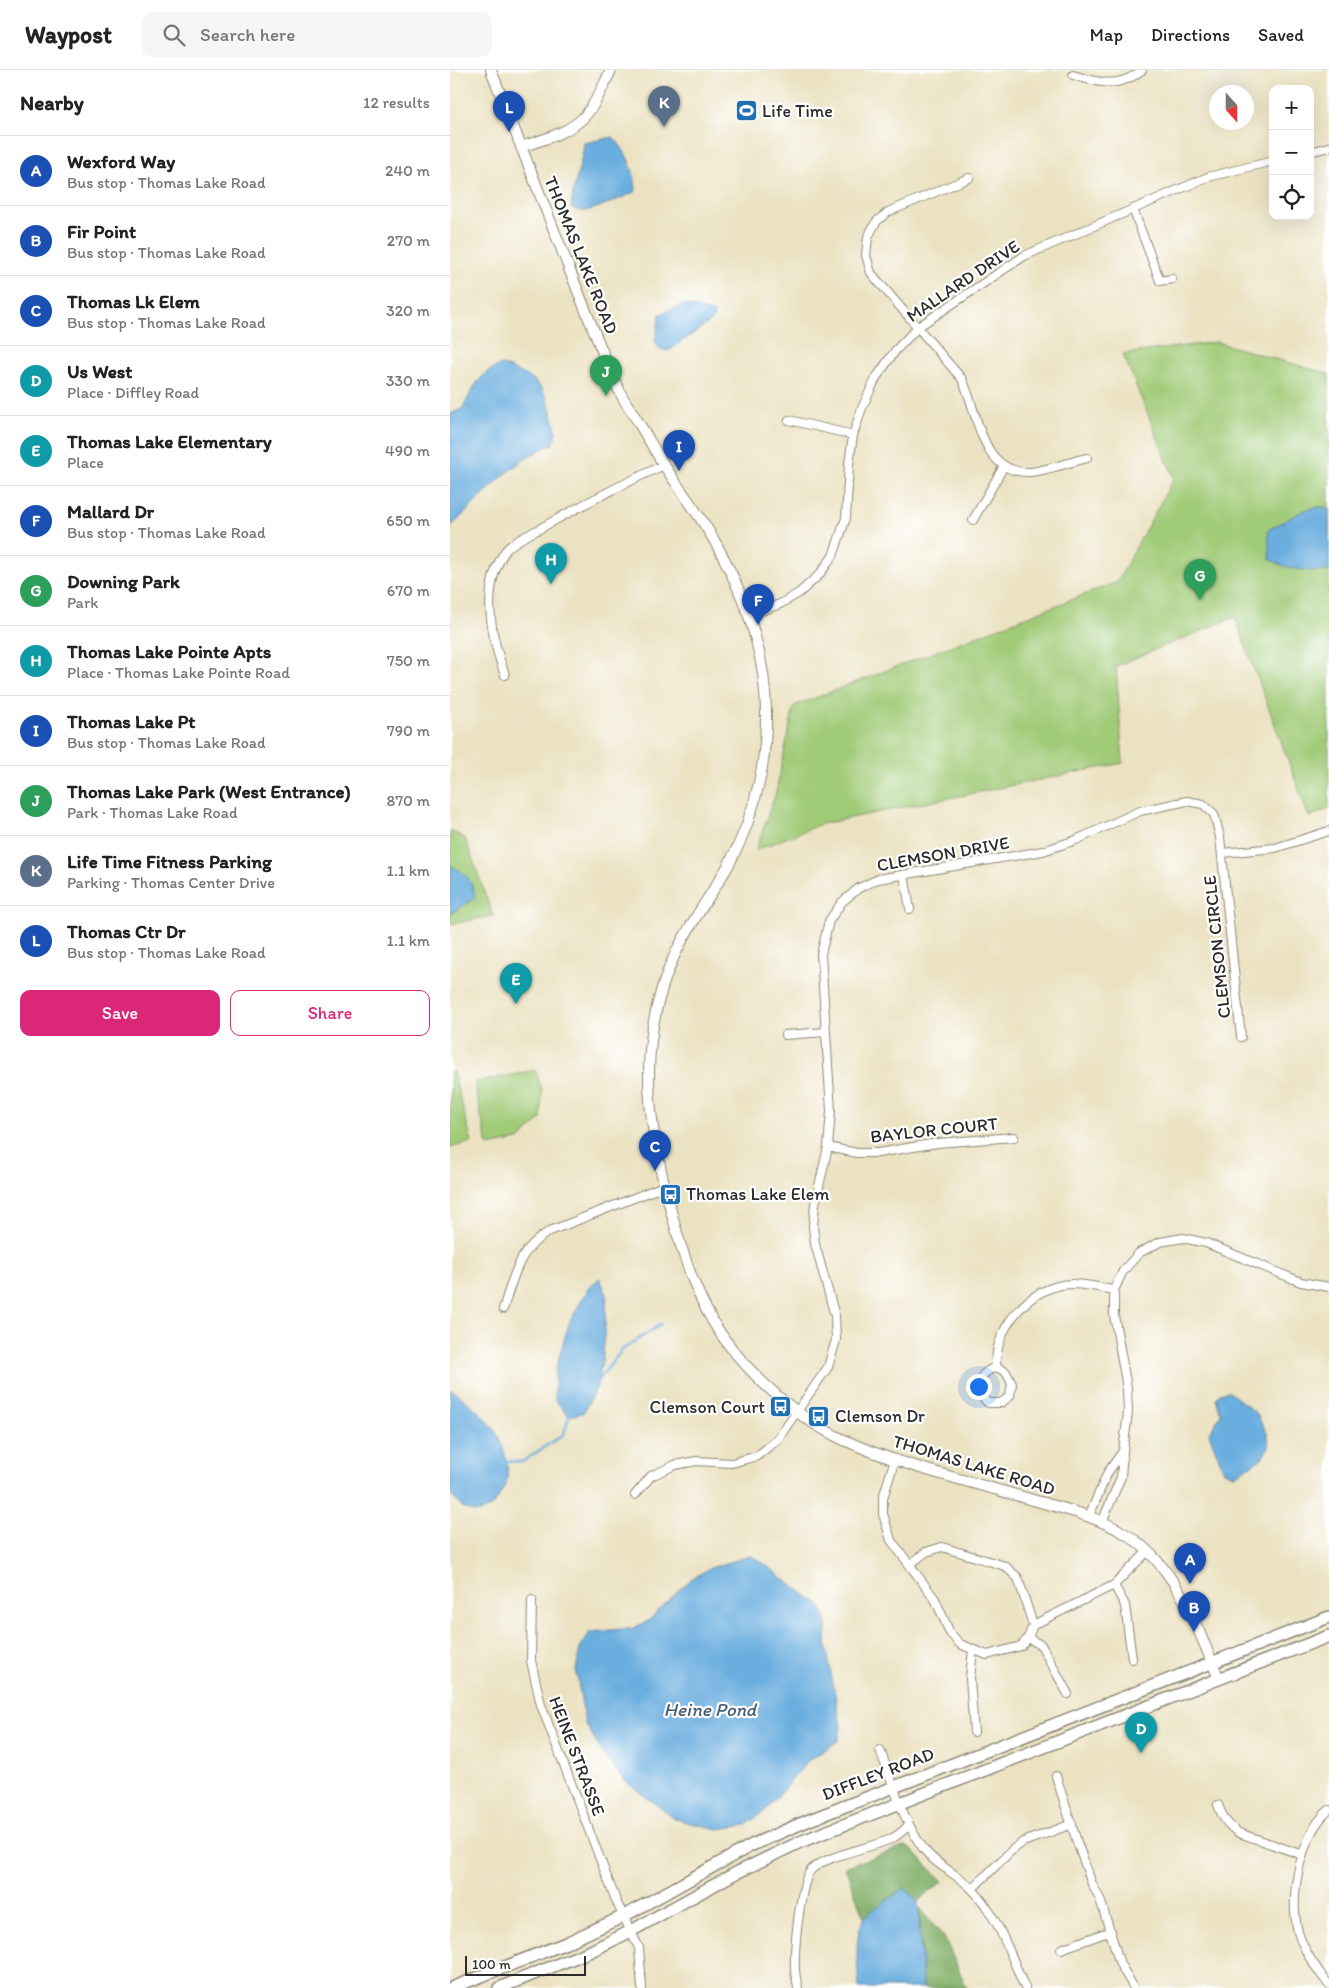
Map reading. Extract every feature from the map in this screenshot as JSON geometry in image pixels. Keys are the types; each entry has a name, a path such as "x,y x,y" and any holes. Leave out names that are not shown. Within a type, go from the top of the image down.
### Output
{"main road":[{"name":"DIFFLEY ROAD","path":"499,1988 591,1951 734,1874 897,1795 1212,1662 1329,1617"},
{"name":"DIFFLEY ROAD","path":"451,1988 566,1943 624,1916 752,1845 807,1821 897,1795 1219,1679 1329,1636"}],"street":[{"name":"THOMAS LAKE ROAD","path":"491,70 621,396 712,537 733,577 759,652 765,688 764,761 756,797 743,836 678,949 656,1010 650,1049 648,1093 653,1138 684,1260 709,1315 747,1368 797,1413 842,1439 895,1459 1089,1516 1130,1537 1166,1572 1185,1599 1219,1679"},
{"path":"521,147 564,131 583,118 595,102 611,70"},
{"path":"1072,75 1099,84 1120,82 1142,70"},
{"path":"1314,151 1329,147"},
{"name":"MALLARD DRIVE","path":"748,616 780,604 799,593 819,575 833,556 846,518 849,464 854,435 862,408 876,378 894,351 918,328 1024,256 1208,177 1269,162"},
{"path":"970,178 888,212 876,222 868,237 866,255 871,273 962,379 970,395 985,446 993,457 1004,466 1017,471 1032,472 1087,458"},
{"path":"1133,209 1160,281 1172,279"},
{"path":"789,420 854,435"},
{"path":"505,675 496,644 490,608 495,572 507,548 611,489 664,465"},
{"path":"973,520 1004,466"},
{"name":"CLEMSON DRIVE","path":"797,1413 828,1367 836,1340 836,1316 816,1244 813,1226 815,1204 828,1146 832,1111 821,954 829,921 842,902 859,888 878,879 1043,851 1076,840 1140,811 1187,801 1203,804 1214,814 1220,836 1222,854"},
{"path":"1222,854 1275,848 1329,831"},
{"name":"CLEMSON CIRCLE","path":"1222,854 1241,1036"},
{"path":"904,875 910,908"},
{"path":"785,1035 826,1032"},
{"name":"BAYLOR COURT","path":"828,1146 857,1152 878,1153 937,1143 1014,1138"},
{"path":"503,1310 519,1260 537,1238 550,1230 664,1186"},
{"path":"1102,1522 1121,1477 1128,1413 1127,1388 1114,1315 1114,1290 1124,1271 1139,1253 1160,1242 1183,1238 1206,1243 1300,1282 1329,1287"},
{"path":"996,1367 1000,1338 1014,1314 1034,1296 1058,1286 1082,1284 1114,1290"},
{"path":"996,1367 1006,1372 1012,1384 1010,1396 1002,1403 988,1403 979,1394 979,1381 986,1371 996,1367"},
{"path":"635,1495 651,1476 675,1465 696,1461 732,1463 757,1456 777,1440 797,1413"},
{"path":"1089,1516 1108,1472 1123,1450"},
{"path":"895,1459 883,1498 883,1514 892,1540 935,1598 950,1633 960,1644 987,1655 1021,1646 1028,1638 1033,1625 1018,1578 1005,1566 942,1547 926,1552 910,1564"},
{"path":"1033,1625 1114,1584 1147,1552"},
{"path":"1114,1584 1125,1605 1132,1659"},
{"name":"HEINE STRASSE","path":"532,1600 531,1661 541,1705 617,1903 638,1948 642,1988"},
{"path":"1028,1638 1041,1645 1068,1694"},
{"path":"974,1650 970,1678 974,1732"},
{"path":"880,1750 910,1825 923,1849 937,1863 972,1889 991,1914 1025,1988"},
{"path":"1056,1776 1111,1931 1120,1964 1134,1988"},
{"path":"1218,1805 1223,1818 1230,1827 1304,1856"},
{"path":"1329,1810 1309,1838 1298,1872 1294,1905 1298,1933 1310,1959 1329,1985"},
{"path":"972,1889 1012,1850 1023,1842 1072,1824"},
{"path":"798,1988 795,1969 796,1954 802,1892 806,1876 813,1868 892,1838 910,1825"},
{"path":"1062,1949 1111,1931"}],"green space":[{"path":"1216,342 1329,374 1329,809 1309,817 1235,617 1116,666 1123,763 821,824 756,850 776,792 794,706 1117,582 1174,478 1123,354"},
{"path":"450,831 465,838 493,916 450,924"},
{"path":"535,1070 542,1089 541,1119 519,1140 488,1146 474,1083"},
{"path":"453,1072 472,1142 450,1148 450,1073"},
{"path":"906,1846 943,1881 918,1901 904,1888 864,1918 845,1867"},
{"path":"919,1908 944,1937 967,1988 923,1988"}],"water":[{"path":"613,137 629,162 634,176 636,191 594,209 581,211 571,208 584,143"},
{"path":"682,305 714,313 713,320 668,351 660,349 655,342 660,314"},
{"path":"502,365 529,377 540,387 555,422 555,440 553,444 538,451 510,470 450,527 450,414 462,409 473,388 482,377 494,368"},
{"path":"1319,507 1329,508 1329,571 1291,568 1270,559 1268,530 1305,510"},
{"path":"450,865 461,871 468,878 475,898 450,914"},
{"path":"600,1278 607,1295 603,1356 597,1386 583,1413 569,1416 555,1400 555,1371 569,1323 589,1287"},
{"path":"450,1390 454,1391 485,1418 499,1438 505,1454 507,1477 505,1485 493,1504 487,1510 480,1512 473,1512 460,1505 450,1491"},
{"path":"1228,1391 1256,1413 1268,1435 1269,1447 1261,1459 1234,1475 1224,1471 1209,1434 1221,1414 1216,1398 1220,1393"},
{"name":"Heine Pond","path":"750,1556 758,1559 817,1602 823,1610 827,1624 826,1646 841,1727 838,1741 808,1761 766,1810 746,1825 719,1829 672,1817 624,1780 606,1759 585,1723 576,1670 580,1648 590,1632 633,1628 648,1621 691,1579 710,1568"},
{"path":"904,1888 918,1901 923,1988 859,1988 857,1944 864,1919"}],"waterway":[{"path":"599,1379 622,1350 661,1324"},
{"path":"505,1461 522,1462 564,1434 570,1413"}],"place":[{"name":"Life Time","path":"746,111"},
{"name":"Life Time Fitness Parking","path":"664,127"},
{"name":"Thomas Ctr Dr","path":"509,132"},
{"name":"Thomas Lake Park (West Entrance)","path":"606,396"},
{"name":"Thomas Lake Pt","path":"679,471"},
{"name":"Thomas Lake Pointe Apts","path":"551,584"},
{"name":"Downing Park","path":"1200,600"},
{"name":"Mallard Dr","path":"758,625"},
{"name":"Thomas Lake Elementary","path":"516,1004"},
{"name":"Thomas Lk Elem","path":"655,1171"},
{"name":"Thomas Lake Elem","path":"670,1194"},
{"name":"Clemson Court","path":"781,1407"},
{"name":"Clemson Dr","path":"819,1416"},
{"name":"Wexford Way","path":"1190,1584"},
{"name":"Fir Point","path":"1194,1632"},
{"name":"Us West","path":"1141,1753"}]}
